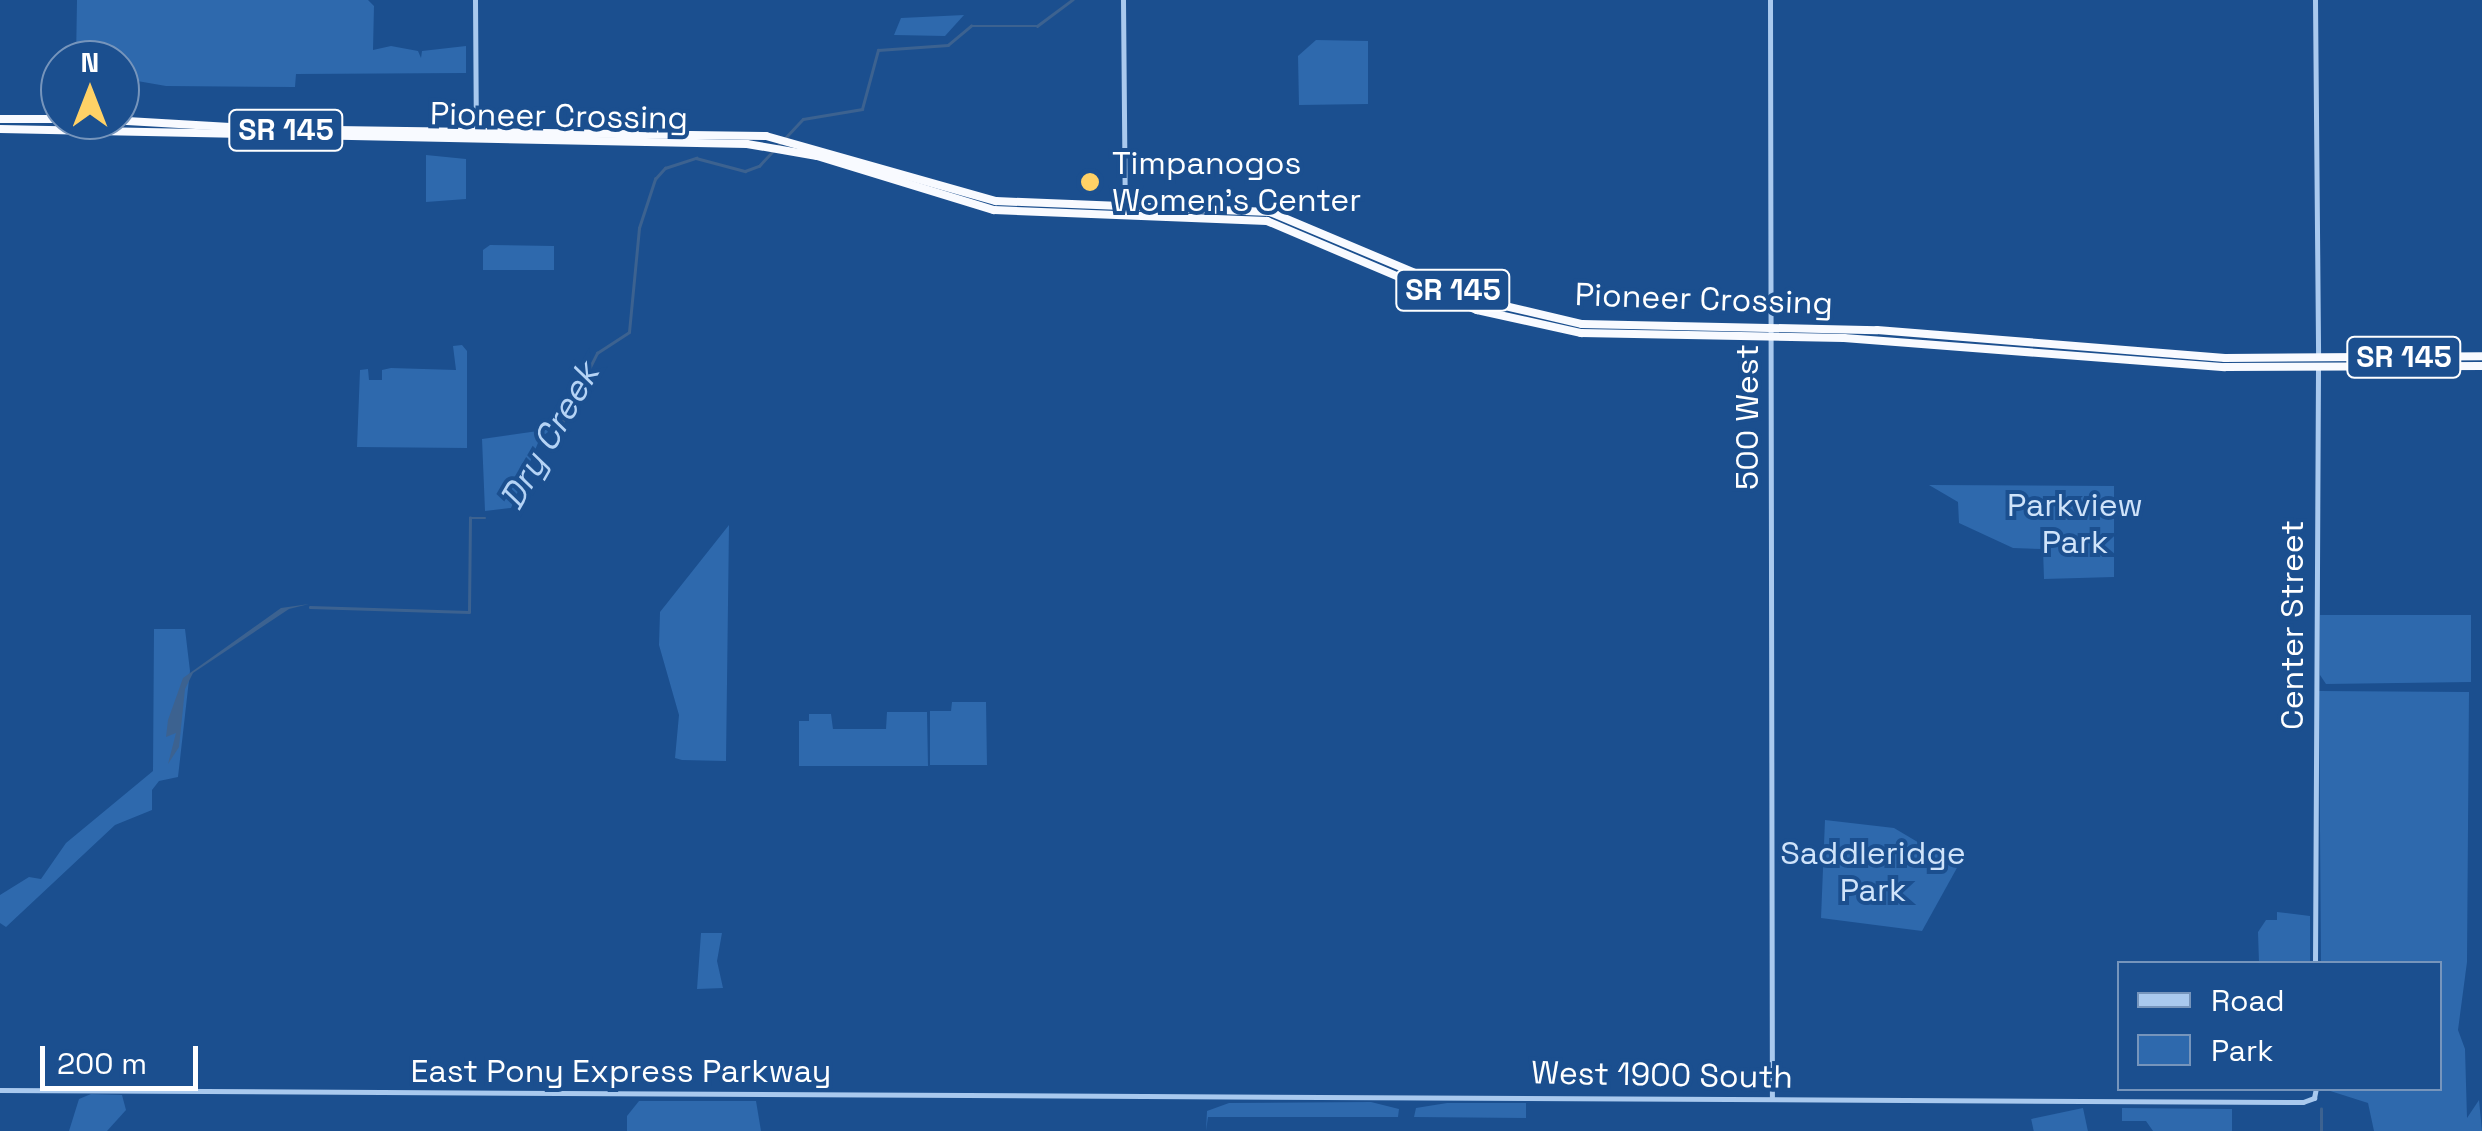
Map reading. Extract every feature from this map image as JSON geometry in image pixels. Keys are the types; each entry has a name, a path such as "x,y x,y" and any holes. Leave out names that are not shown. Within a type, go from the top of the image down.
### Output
{"highway":[{"path":"0,119 40,119"},
{"name":"Pioneer Crossing","path":"140,121 463,131 476,136"},
{"name":"Pioneer Crossing","path":"0,129 781,143 996,201 1268,221 1476,310 1550,328 1770,332 2199,366 2318,362"},
{"name":"SR 145","path":"2318,362 2482,356"},
{"name":"SR 145","path":"2318,362 2482,366"}],"street":[{"path":"476,0 476,136"},
{"path":"1124,0 1124,210"},
{"name":"500 West","path":"1770,0 1772,1098"},
{"name":"Center Street","path":"2315,0 2315,961"},
{"name":"East Pony Express Parkway","path":"0,1090 1122,1096"},
{"name":"West 1900 South","path":"1122,1096 2310,1101 2315,1091"}],"green space":[{"path":"77,0 368,0 374,6 373,50 391,46 418,51 421,58 422,51 466,46 466,73 296,74 295,87 166,86 140,81 140,40 76,40"},
{"path":"964,15 945,36 894,35 901,18"},
{"path":"1316,40 1368,41 1368,104 1299,105 1298,56"},
{"path":"426,155 466,159 466,199 426,202"},
{"path":"490,245 554,246 554,270 483,270 483,250"},
{"path":"462,345 467,351 467,448 357,447 360,370 368,369 369,380 382,380 382,370 391,368 456,370 453,346"},
{"path":"552,429 540,438 511,508 485,511 482,439"},
{"name":"Parkview Park","path":"1929,485 2114,486 2114,577 2044,579 2043,549 2013,548 1959,523 1958,502"},
{"path":"729,525 726,761 682,760 675,758 679,715 659,645 660,612"},
{"path":"2320,615 2471,615 2471,682 2326,684 2320,675"},
{"path":"154,629 185,629 190,671 178,777 159,781 152,790 152,810 115,825 6,927 0,923 0,895 29,877 41,879 66,843 153,771"},
{"path":"2319,691 2469,692 2467,962 2458,1030 2465,1049 2467,1118 2479,1100 2482,1131 2374,1131 2368,1103 2330,1091 2442,1091 2442,961 2321,961"},
{"path":"952,702 986,702 987,765 930,765 930,711 951,711"},
{"path":"887,712 927,712 928,766 799,766 799,721 809,721 809,714 831,714 833,729 886,729"},
{"name":"Saddleridge Park","path":"1825,820 1894,828 1958,866 1922,931 1821,918"},
{"path":"2277,912 2310,916 2310,961 2259,961 2258,932 2266,920 2277,920"},
{"path":"701,933 722,933 717,961 723,988 697,989"},
{"path":"91,1094 122,1095 126,1110 107,1131 69,1131 79,1099"},
{"path":"639,1101 756,1101 761,1131 627,1131 627,1116"},
{"path":"1371,1102 1399,1109 1398,1117 1208,1117 1206,1131 1207,1111 1229,1103"},
{"path":"1447,1103 1526,1103 1526,1118 1414,1117 1416,1108"},
{"path":"2083,1108 2088,1131 2034,1131 2031,1119"},
{"path":"2122,1108 2232,1109 2232,1131 2153,1131 2146,1121 2122,1121"}],"shaded area":[{"path":"309,604 289,609 193,673 185,689 179,747 168,764 176,733 166,737 168,720 183,678 281,608"}],"waterway":[{"name":"Dry Creek","path":"559,429 597,353 629,332 639,228 655,179 665,168 696,158 745,171 759,166 803,119 862,109 878,50 948,45 971,26 1037,26 1072,0"},
{"name":"Dry Creek","path":"310,607 469,612 470,518 485,518"},
{"path":"2321,1109 2321,1131"}],"place":[{"name":"Timpanogos Women's Center","path":"1090,182"}]}
